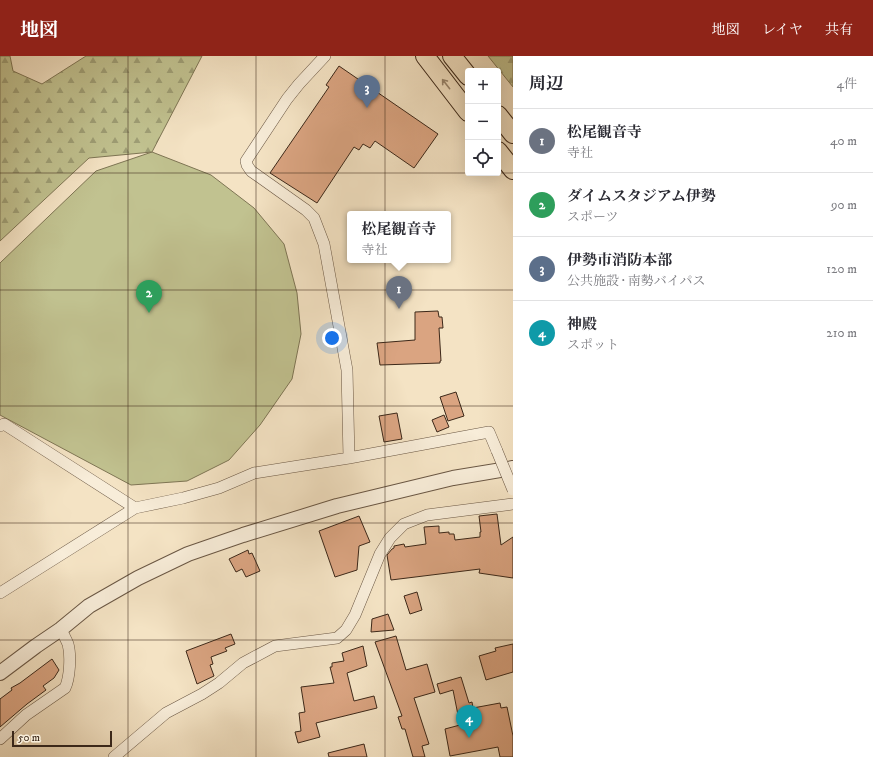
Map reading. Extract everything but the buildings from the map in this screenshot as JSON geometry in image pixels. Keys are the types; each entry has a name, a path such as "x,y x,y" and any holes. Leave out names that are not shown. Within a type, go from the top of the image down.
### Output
{"highway":[{"path":"425,56 465,108"},
{"path":"452,56 465,72"},
{"path":"501,118 513,134"},
{"path":"501,155 513,170"}],"street":[{"path":"326,56 287,99 246,161 251,171 314,218 324,244 346,370 349,458"},
{"path":"0,426 4,424 135,508"},
{"path":"0,593 135,508 183,498 219,488 254,473 349,458 489,432 513,490"},
{"path":"0,673 61,629 89,606 138,578 188,554 243,535 337,506 453,478 513,468"},
{"path":"114,757 166,713 219,683 243,663 275,646 337,638 346,630 355,615 380,554 390,538 404,524 427,515 513,504"},
{"path":"0,739 26,715 65,688 67,684 70,661 68,645 61,629"}],"green space":[{"path":"0,56 10,56 13,71 42,84 86,56 202,56 152,152 89,158 0,241"},
{"path":"488,56 513,56 513,87 501,72 501,68 498,68"},
{"path":"152,152 211,175 254,208 284,244 297,293 301,334 292,379 260,425 229,460 187,481 131,485 0,415 0,263 96,171"}],"place":[{"name":"伊勢市消防本部","path":"367,108"},
{"name":"松尾観音寺","path":"399,309"},
{"name":"ダイムスタジアム伊勢","path":"149,313"},
{"name":"神殿","path":"469,738"}]}
